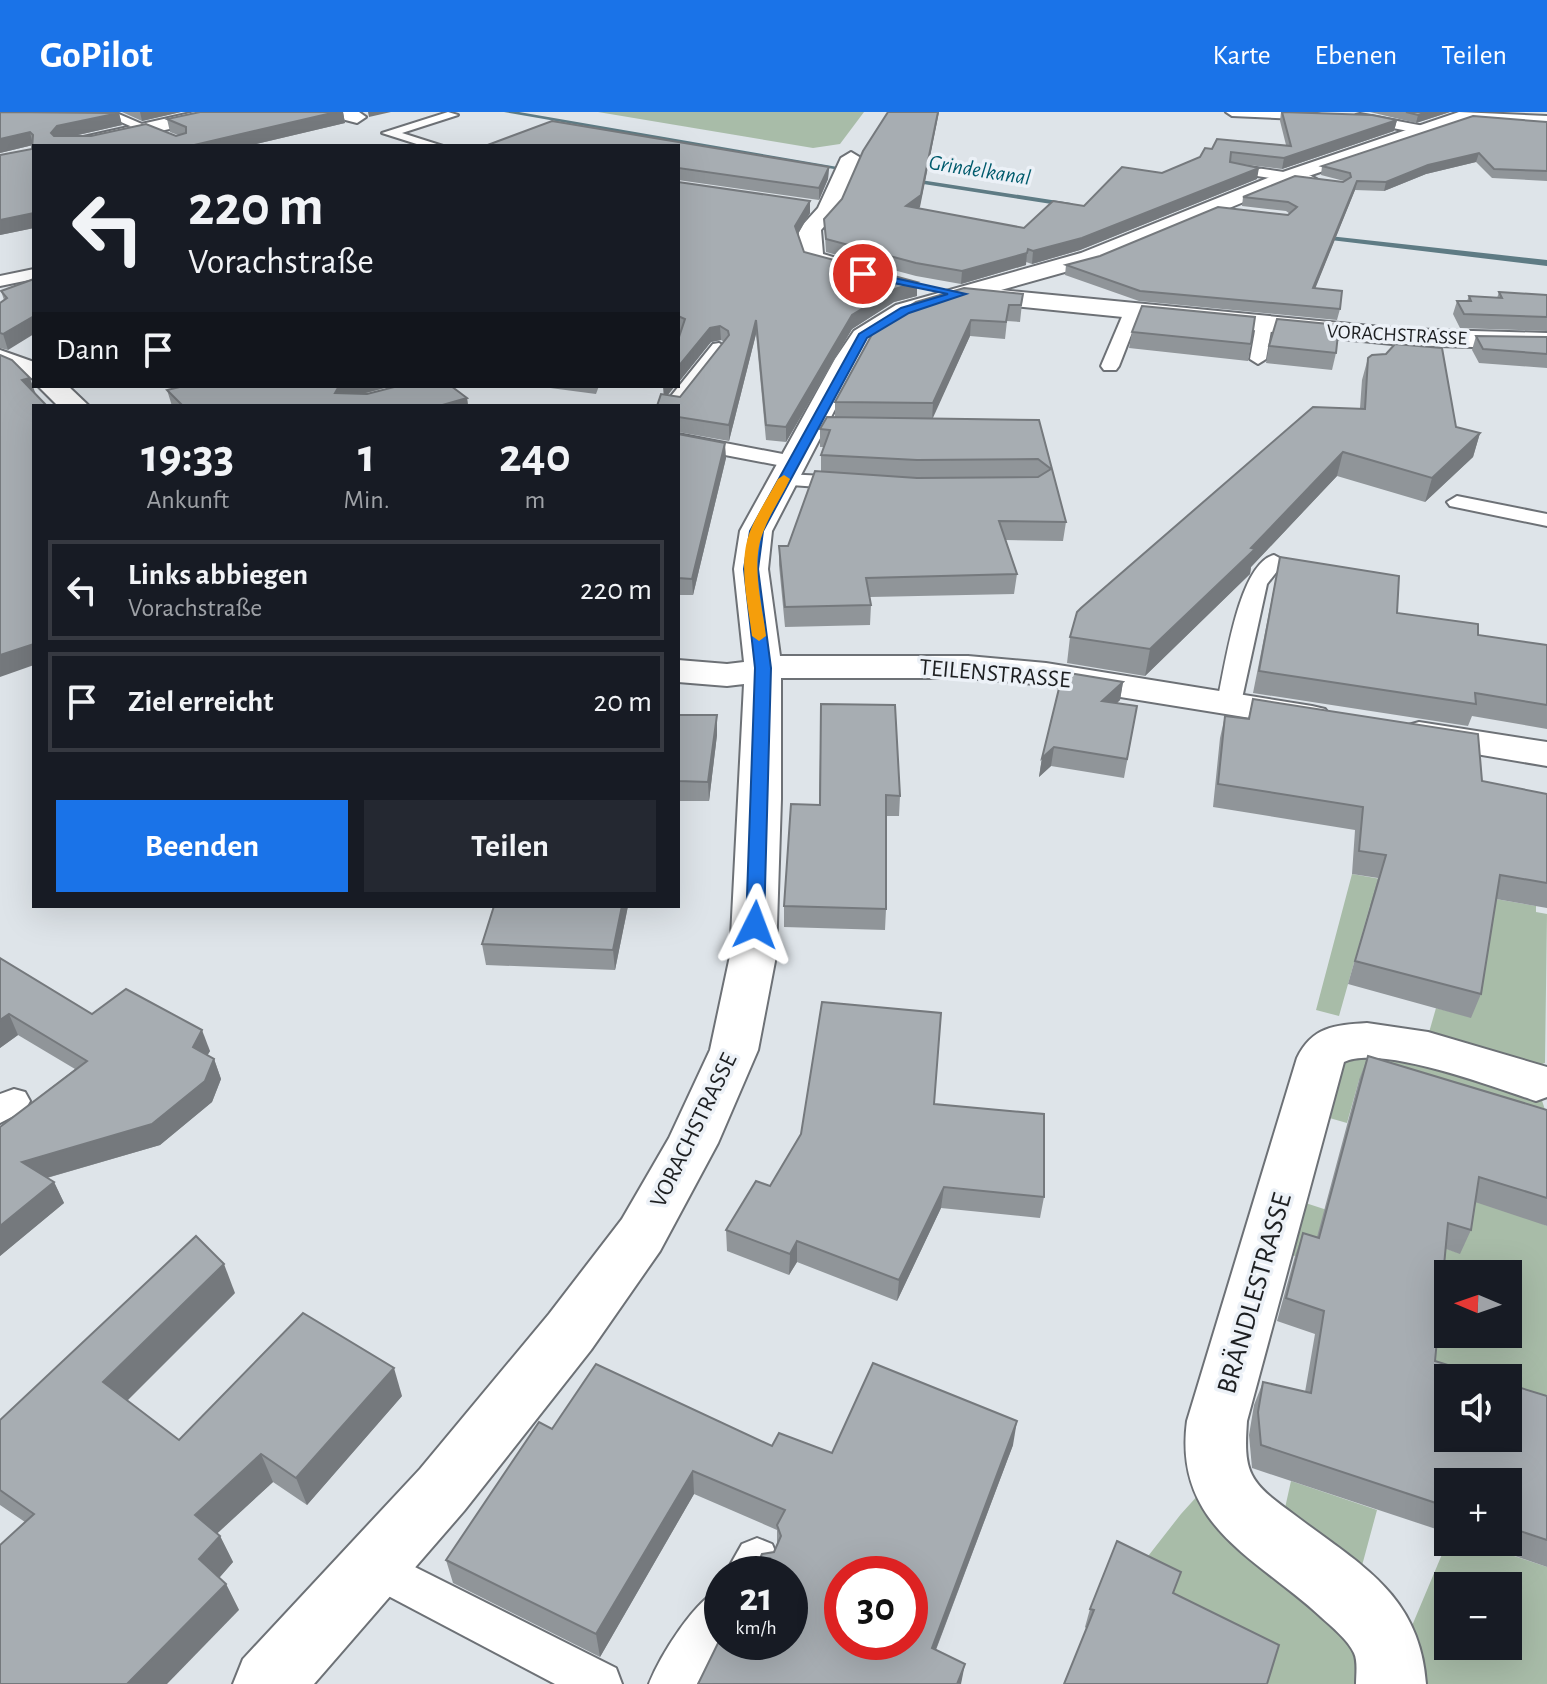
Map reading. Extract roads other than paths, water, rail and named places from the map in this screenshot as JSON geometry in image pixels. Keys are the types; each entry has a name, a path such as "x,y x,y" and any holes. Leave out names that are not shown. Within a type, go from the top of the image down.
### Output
{"street":[{"path":"77,144 220,112"},
{"path":"337,112 357,117"},
{"path":"1457,117 1547,122"},
{"name":"VORACHSTRASSE","path":"268,1684 442,1490 570,1332 641,1235 692,1143 734,1050 753,956 761,799 763,668 751,569 752,549 756,531 804,449 863,336 905,310 1089,258 1206,209 1306,180 1457,117"},
{"path":"848,165 810,229 809,249 814,259 883,279"},
{"name":"VORACHSTRASSE","path":"913,286 1397,343 1547,341"},
{"path":"0,358 32,367"},
{"path":"54,388 73,404"},
{"name":"TEILENSTRASSE","path":"680,675 727,675 796,665 968,667 1046,674 1547,754"},
{"name":"BRÄNDLESTRASSE","path":"1391,1684 1387,1641 1369,1617 1353,1599 1277,1544 1232,1502 1219,1472 1214,1446 1217,1421 1325,1051 1341,1042 1391,1041 1536,1082"}],"lane":[{"path":"104,112 182,143"},
{"path":"1232,112 1327,116"},
{"path":"429,144 388,133 452,115"},
{"path":"1341,117 1457,117"},
{"path":"1235,169 1306,180"},
{"path":"1206,209 1245,214"},
{"path":"0,281 32,274"},
{"path":"1110,366 1132,312"},
{"path":"1258,359 1264,325"},
{"path":"674,404 719,348"},
{"path":"680,440 804,449 872,485"},
{"path":"1457,502 1547,520"},
{"path":"1229,703 1256,583 1274,561"},
{"path":"373,1566 600,1684"},
{"path":"671,1684 704,1635"}],"waterway":[{"name":"Grindelkanal","path":"507,112 857,171"},
{"name":"Grindelkanal","path":"904,179 1071,205"},
{"name":"Grindelkanal","path":"1314,236 1547,263"}]}
